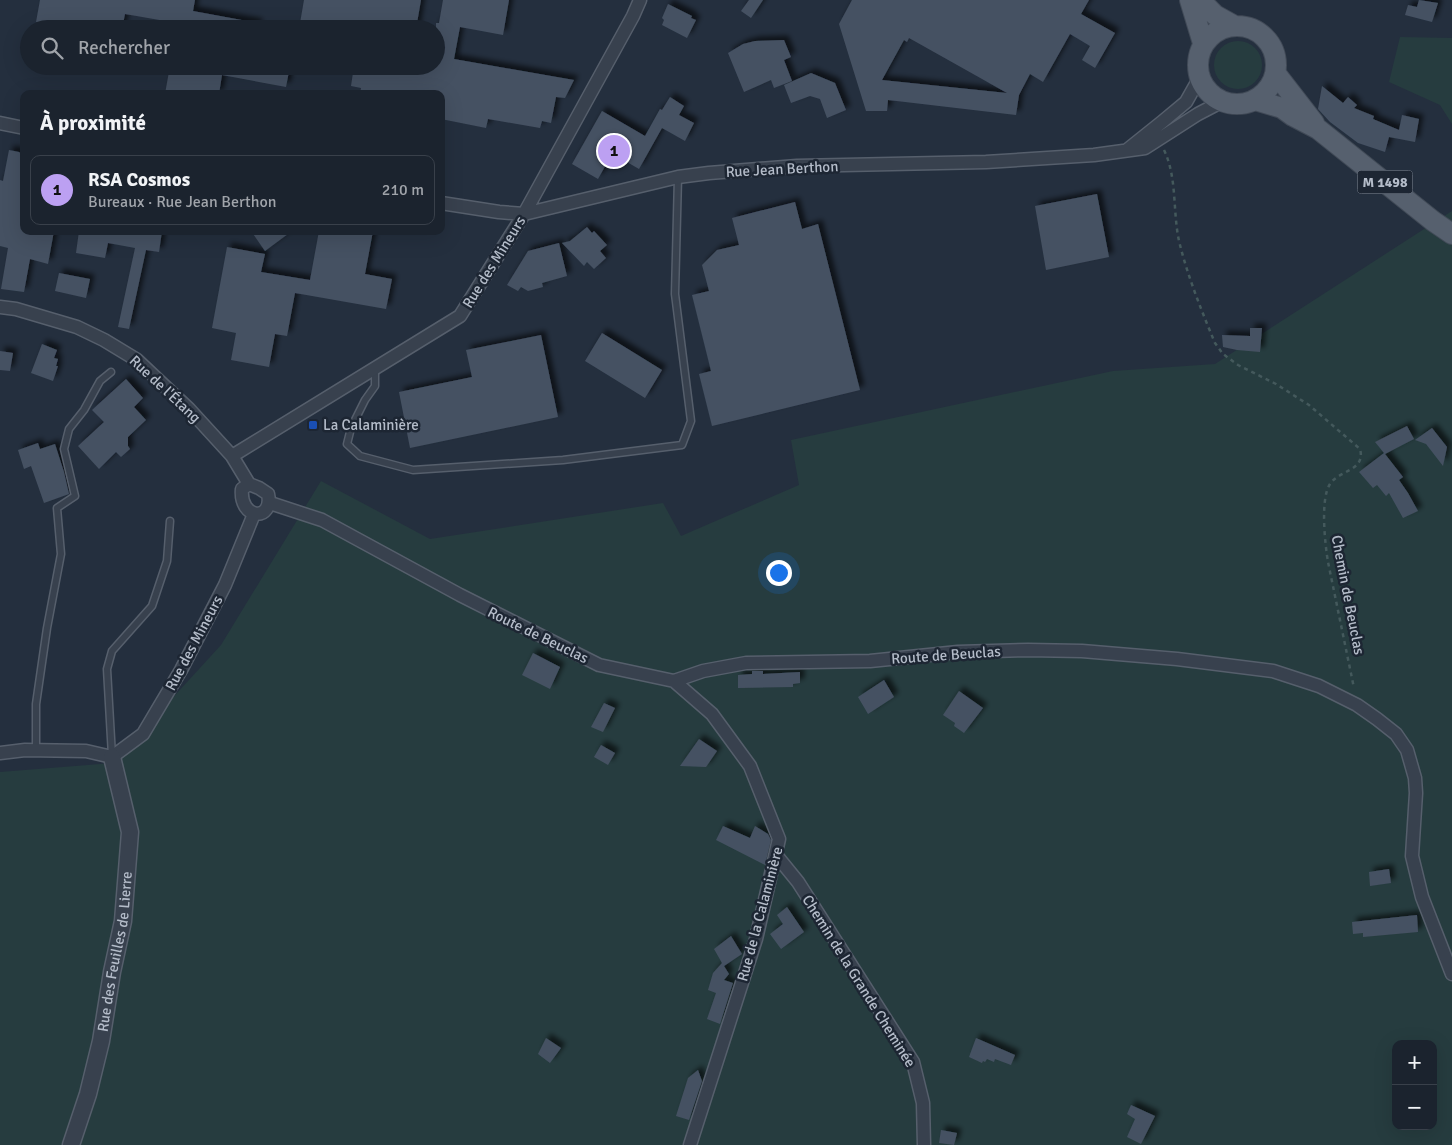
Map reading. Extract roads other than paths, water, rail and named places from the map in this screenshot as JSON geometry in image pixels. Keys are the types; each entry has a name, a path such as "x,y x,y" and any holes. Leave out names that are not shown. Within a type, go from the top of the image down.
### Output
{"main road":[{"path":"1190,0 1203,43"},
{"name":"M 1498","path":"1200,0 1216,15 1233,25 1244,26 1264,36 1275,53 1276,74 1318,129"},
{"path":"1223,101 1210,94 1199,79 1196,69 1197,60 1203,43 1211,35 1233,25"},
{"path":"1255,100 1269,88 1276,74"},
{"name":"M 1498","path":"1223,101 1235,104 1255,100 1282,108 1318,129 1452,234"}],"street":[{"name":"Rue des Mineurs","path":"232,456 375,370 460,316 524,214 640,0"},
{"path":"1127,150 1186,102 1199,79"},
{"name":"Rue Jean Berthon","path":"445,204 524,214 678,176 797,166 986,162 1094,155 1145,148 1198,114 1223,101"},
{"path":"0,124 20,127"},
{"name":"Rue de l'Étang","path":"0,307 76,327 104,340 137,360 189,409 232,456 249,484 268,494 270,503"},
{"path":"249,484 242,489 243,504 248,511 260,514 266,510 270,503"},
{"name":"Route de Beuclas","path":"270,503 322,520 460,596 599,665 674,681 703,670 746,663 870,661 968,651 1028,650 1082,651 1177,659 1273,671 1319,686 1357,705 1396,734 1407,750 1416,792 1412,856 1422,897 1452,974"},
{"name":"Rue des Mineurs","path":"112,757 142,734 181,670 226,585 254,514"},
{"name":"Rue de la Calaminière","path":"674,681 712,714 750,766 779,838 756,939 690,1145"},
{"path":"0,753 36,750 86,751 112,757"},
{"name":"Rue des Feuilles de Lierre","path":"71,1145 88,1094 123,921 130,832 112,757"},
{"name":"Chemin de la Grande Cheminée","path":"776,855 798,882 913,1062 923,1103 924,1145"}],"lane":[{"path":"375,370 375,386 350,428 347,444 360,456 413,470 563,460 682,444 691,421 675,294 678,176"},
{"path":"36,750 36,704 47,628 61,554 57,508 76,496 64,449 70,429 84,410 100,381 111,372"},
{"path":"112,757 107,669 112,651 152,606 167,561 170,522"}],"place":[{"name":"RSA Cosmos","path":"614,151"},
{"name":"La Calaminière","path":"313,425"}]}
